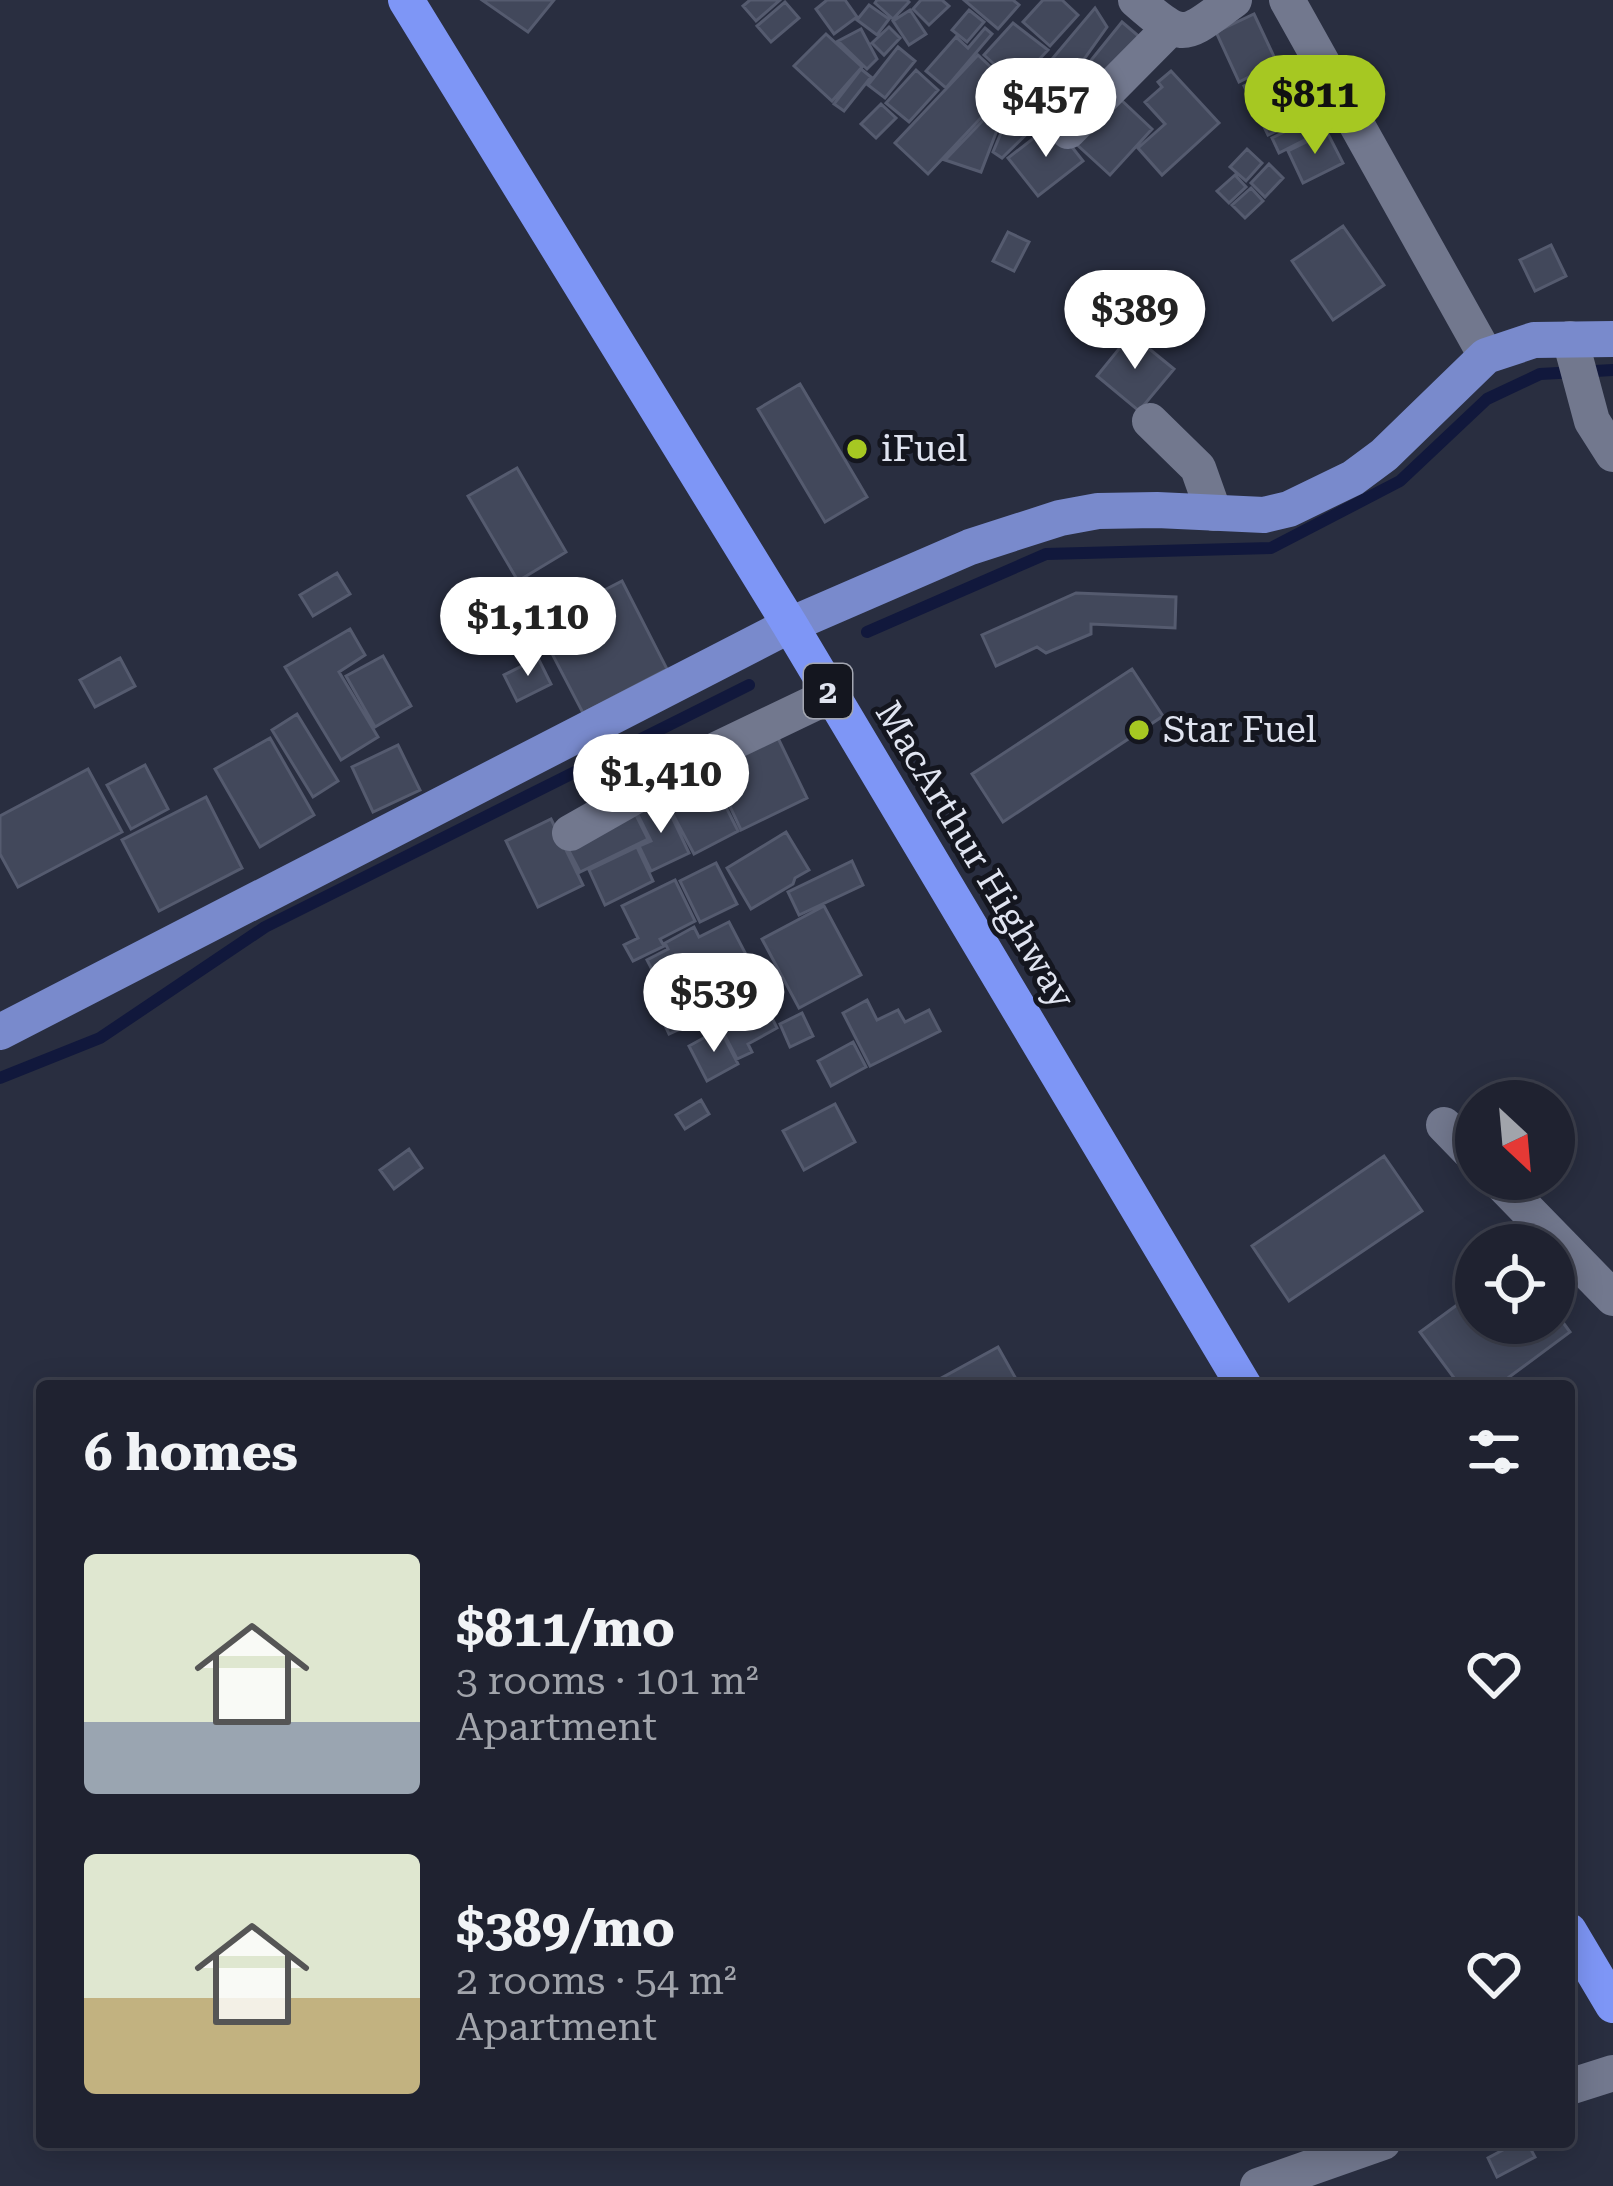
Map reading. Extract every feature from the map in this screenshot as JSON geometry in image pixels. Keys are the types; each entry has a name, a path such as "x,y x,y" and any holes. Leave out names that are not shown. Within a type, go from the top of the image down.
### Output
{"highway":[{"name":"MacArthur Highway","path":"406,0 790,625 1240,1380"},
{"path":"1575,1941 1613,2005"}],"main road":[{"path":"0,1032 790,625 970,547 1060,518 1098,512 1264,514 1289,509 1353,478 1384,455 1486,356 1534,340 1575,360 1613,339"}],"street":[{"path":"1136,0 1169,29 1187,31 1234,0"},
{"path":"1288,0 1486,356"},
{"path":"1068,131 1169,29"},
{"path":"1575,360 1592,421 1613,454"},
{"path":"1150,421 1198,468 1214,514"},
{"path":"570,833 716,750 831,695"},
{"path":"1444,1125 1455,1136"},
{"path":"1517,1200 1613,1298"},
{"path":"1575,2085 1613,2073"},
{"path":"1258,2186 1366,2148"}],"building":[{"path":"482,0 554,0 528,32"},
{"path":"750,0 780,0 756,21 743,6"},
{"path":"827,0 845,0 857,17 834,34 816,9"},
{"path":"877,0 907,0 909,2 893,19"},
{"path":"921,0 942,0 949,6 929,25 913,9"},
{"path":"964,0 1013,0 1019,5 998,29"},
{"path":"1043,0 1062,0 1078,15 1050,46 1023,22"},
{"path":"785,2 799,18 771,42 757,26"},
{"path":"869,5 889,19 877,35 857,20"},
{"path":"1095,8 1107,27 1080,65 1103,81 1085,97 1047,65"},
{"path":"910,10 926,34 909,45 893,21"},
{"path":"969,10 984,22 967,42 952,30"},
{"path":"1254,14 1277,63 1239,82 1216,32"},
{"path":"1122,22 1142,39 1109,81 1088,64"},
{"path":"1013,23 1048,50 1016,84 984,55"},
{"path":"889,27 900,38 884,55 872,43"},
{"path":"985,28 992,34 946,88 926,71 956,37 968,48"},
{"path":"861,29 877,59 867,69 838,41"},
{"path":"826,34 862,67 832,101 794,66"},
{"path":"898,47 915,61 885,98 868,85"},
{"path":"978,55 1011,86 928,174 895,143"},
{"path":"1293,61 1318,110 1268,135 1244,86"},
{"path":"861,69 871,77 844,111 834,104"},
{"path":"916,70 938,90 909,122 886,103"},
{"path":"1171,71 1219,123 1162,175 1138,148 1165,124 1145,102"},
{"path":"1049,77 1081,102 1062,125 1031,100"},
{"path":"1017,95 1044,117 1002,158 993,152"},
{"path":"1117,96 1152,129 1110,175 1074,142"},
{"path":"881,104 896,118 876,138 861,124"},
{"path":"994,109 1004,112 981,172 945,160"},
{"path":"1321,114 1328,128 1279,153 1272,138"},
{"path":"1053,123 1083,161 1038,196 1008,158"},
{"path":"1327,132 1343,163 1303,183 1288,151"},
{"path":"1247,149 1262,163 1246,181 1230,167"},
{"path":"1269,164 1283,178 1265,197 1251,183"},
{"path":"1235,175 1246,187 1229,203 1217,191"},
{"path":"1251,188 1263,201 1245,218 1232,205"},
{"path":"1343,226 1384,285 1333,320 1292,261"},
{"path":"1008,232 1029,242 1014,271 993,261"},
{"path":"1551,245 1566,276 1535,291 1520,260"},
{"path":"1131,334 1174,369 1139,411 1097,376"},
{"path":"800,384 867,497 825,522 758,409"},
{"path":"517,468 566,552 518,581 468,496"},
{"path":"337,573 350,594 313,616 300,595"},
{"path":"622,581 667,669 583,713 537,625"},
{"path":"1076,593 1176,597 1175,628 1091,624 1091,634 1046,653 1037,647 996,666 982,635"},
{"path":"350,629 365,655 339,672 378,737 341,760 285,667"},
{"path":"383,656 411,706 375,727 346,676"},
{"path":"120,658 135,686 95,707 80,680"},
{"path":"538,658 551,684 517,701 504,675"},
{"path":"1132,669 1163,716 1003,822 972,774"},
{"path":"297,714 338,781 313,797 272,730"},
{"path":"777,736 807,798 741,830 725,796 738,789 725,761"},
{"path":"270,738 314,815 260,847 215,769"},
{"path":"398,745 420,790 373,812 352,767"},
{"path":"145,765 168,809 131,829 107,785"},
{"path":"724,767 733,786 719,793 738,831 694,854 669,807 717,782 712,773"},
{"path":"88,769 122,832 18,887 0,854 0,816"},
{"path":"206,797 242,868 159,911 122,840"},
{"path":"663,798 689,853 651,871 639,846 651,841 636,811"},
{"path":"635,813 648,839 580,872 567,847"},
{"path":"551,819 583,885 538,907 506,841"},
{"path":"786,832 809,870 751,909 727,868"},
{"path":"637,847 653,881 605,905 589,870"},
{"path":"852,861 863,885 799,915 788,892"},
{"path":"716,863 737,904 700,922 680,881"},
{"path":"675,880 695,921 660,939 664,946 633,961 624,945 638,938 622,906"},
{"path":"824,906 861,975 799,1008 762,939"},
{"path":"729,922 752,966 736,974 745,991 713,1009 698,981 666,997 647,960 694,927 699,937"},
{"path":"762,998 777,1028 748,1044 752,1052 737,1059 721,1028 729,1024 726,1017"},
{"path":"867,1000 877,1020 898,1010 905,1022 929,1010 940,1031 870,1066 843,1013"},
{"path":"682,1007 691,1024 669,1034 661,1017"},
{"path":"802,1013 813,1036 790,1047 780,1024"},
{"path":"720,1029 738,1064 707,1081 689,1046"},
{"path":"853,1042 866,1067 831,1086 818,1061"},
{"path":"701,1100 709,1114 685,1129 676,1115"},
{"path":"835,1104 855,1142 804,1170 783,1131"},
{"path":"409,1149 422,1168 394,1189 380,1170"},
{"path":"1384,1156 1422,1211 1289,1301 1252,1246"},
{"path":"1455,1306 1455,1344 1554,1344 1505,1380 1456,1380 1420,1332"},
{"path":"998,1347 1017,1380 938,1380"},
{"path":"1507,2148 1530,2148 1535,2157 1497,2177 1488,2158"}],"waterway":[{"path":"867,632 1046,554 1271,548 1400,481 1487,399 1540,374 1613,370"},
{"path":"0,1078 100,1038 265,927 749,685"}],"place":[{"name":"iFuel","path":"857,449"},
{"name":"Star Fuel","path":"1139,730"}]}
